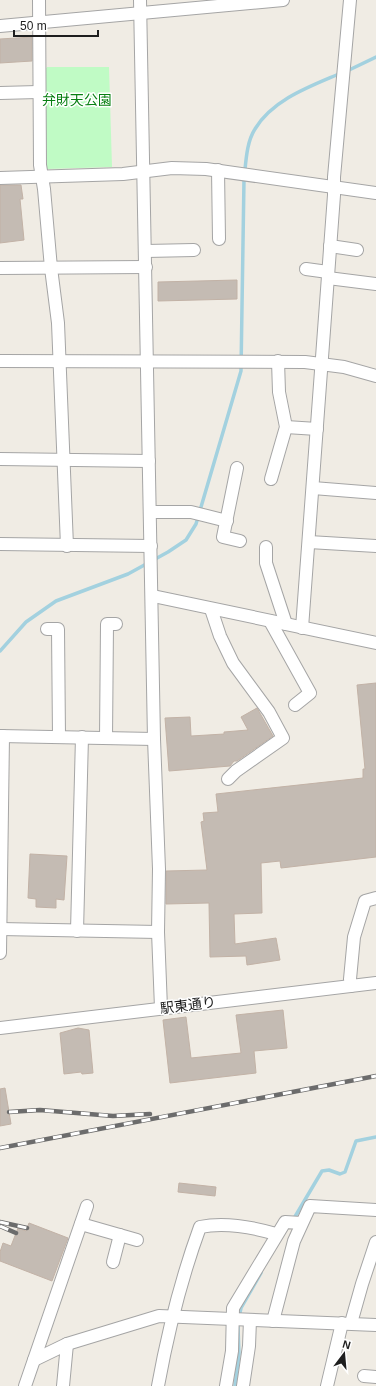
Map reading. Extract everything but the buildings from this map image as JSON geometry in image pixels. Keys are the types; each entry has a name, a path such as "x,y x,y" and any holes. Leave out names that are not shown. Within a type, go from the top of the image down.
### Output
{"street":[{"path":"38,0 38,92 42,175 58,323 67,546"},
{"path":"140,0 146,251 154,738 159,869 158,932 161,1008"},
{"path":"0,26 140,14 226,3 283,0"},
{"path":"302,628 343,66 350,0"},
{"path":"0,93 38,92"},
{"path":"0,178 143,171 172,168 237,172 376,193"},
{"path":"218,170 219,239"},
{"path":"330,246 357,250"},
{"path":"146,251 194,250"},
{"path":"0,268 146,267"},
{"path":"306,269 328,275 376,284"},
{"path":"0,361 321,363 344,367 376,376"},
{"path":"271,479 286,427 280,392 278,362"},
{"path":"286,427 317,429"},
{"path":"0,459 149,461"},
{"path":"237,468 223,537 240,541"},
{"path":"312,488 376,493"},
{"path":"150,512 191,512 227,521"},
{"path":"309,542 376,546"},
{"path":"0,544 151,546"},
{"path":"266,547 266,563 286,624"},
{"path":"152,596 376,643"},
{"path":"211,609 220,636 233,663 269,712 283,738 236,771 228,779"},
{"path":"270,621 310,693 295,705"},
{"path":"106,738 107,624 116,624"},
{"path":"47,629 58,629 59,737"},
{"path":"0,953 1,736 154,738"},
{"path":"77,931 82,737"},
{"path":"351,986 350,979 354,937 365,901 376,898"},
{"path":"0,930 158,932"},
{"name":"駅東通り","path":"0,1028 376,983"},
{"path":"24,1386 86,1206"},
{"path":"273,1320 294,1241 300,1223 310,1206 376,1210"},
{"path":"243,1386 249,1346 240,1319 233,1308 284,1222 300,1223"},
{"path":"81,1224 137,1240"},
{"path":"158,1386 172,1316 186,1263 200,1227 215,1224 259,1229 276,1234"},
{"path":"113,1262 120,1236"},
{"path":"326,1386 346,1323 376,1242"},
{"path":"34,1360 66,1344 159,1316 376,1325"},
{"path":"226,1386 232,1351 240,1319"},
{"path":"63,1386 66,1344"},
{"path":"364,1376 376,1377"}],"green space":[{"name":"弁財天公園","path":"47,67 109,67 112,167 47,169 44,72"}],"waterway":[{"path":"347,71 376,57"},
{"path":"0,651 26,622 56,601 128,574 168,552 186,540 196,524 241,371 244,179 250,140 255,129 272,109 305,89 341,73"},
{"path":"293,1220 322,1171 329,1170 340,1174 345,1172 356,1141 376,1137"},
{"path":"239,1317 241,1308 261,1273"},
{"path":"235,1386 239,1354 238,1327"}],"railway":[{"path":"0,1148 376,1076"},
{"path":"9,1112 40,1110 113,1116 150,1114"},
{"path":"0,1222 27,1228"},
{"path":"0,1226 16,1233"}]}
